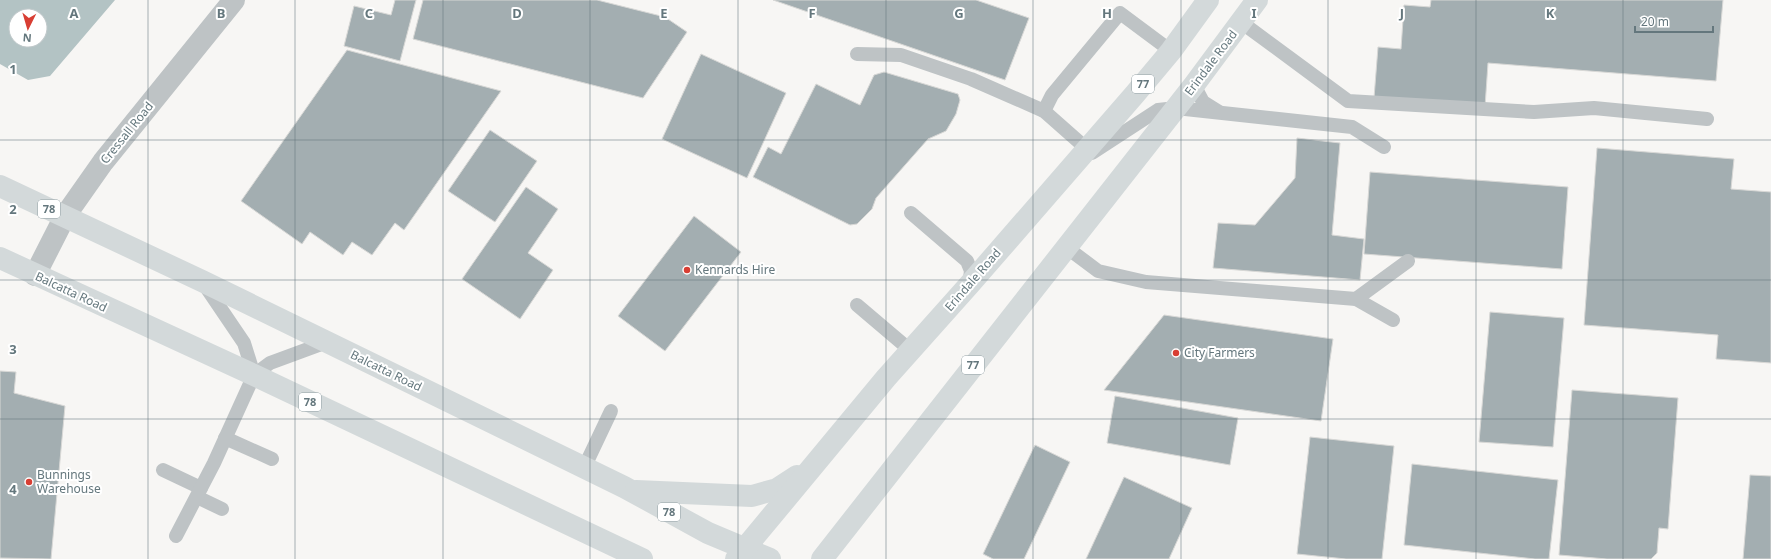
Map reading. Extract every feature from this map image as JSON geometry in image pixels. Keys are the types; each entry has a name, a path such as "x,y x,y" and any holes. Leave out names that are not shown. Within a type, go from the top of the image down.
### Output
{"main road":[{"name":"Erindale Road","path":"740,554 809,469 910,350 969,285 1171,52 1208,0"},
{"name":"Erindale Road","path":"822,559 1194,85 1257,0"},
{"name":"Balcatta Road","path":"0,186 202,281 631,491 708,532 740,554 770,559"},
{"name":"Balcatta Road","path":"0,258 254,376 623,554 642,559"},
{"path":"631,491 752,496 777,489 809,469"}],"street":[{"name":"Cressall Road","path":"34,275 64,216 103,162 234,0"}],"lane":[{"path":"1044,111 1052,95 1120,13 1171,52"},
{"path":"1241,22 1348,101 1534,112 1594,108 1708,119"},
{"path":"857,54 901,55 971,79 1044,111 1080,157 1158,110 1176,108 1352,127 1384,148"},
{"path":"1194,85 1203,102 1222,114"},
{"path":"911,213 967,261 971,271 969,285"},
{"path":"1066,247 1098,271 1146,282 1356,299 1393,320"},
{"path":"1356,299 1408,261"},
{"path":"202,281 244,343 254,376"},
{"path":"857,305 910,350"},
{"path":"176,536 199,492 254,376 270,363 327,342"},
{"path":"584,468 611,412"},
{"path":"225,438 272,459"},
{"path":"162,470 199,492 222,509"}],"shaded area":[{"path":"0,0 115,0 50,76 28,80 0,64"}],"building":[{"path":"395,0 416,0 400,61 344,46 354,6 391,15"},
{"path":"423,0 597,0 665,17 687,32 643,98 413,39"},
{"path":"773,0 976,0 1029,18 1005,80"},
{"path":"1431,0 1723,0 1716,81 1488,63 1485,107 1374,98 1378,47 1401,49 1404,5 1430,7"},
{"path":"347,50 501,91 404,230 395,223 372,255 352,242 343,255 310,232 302,244 241,201"},
{"path":"701,54 786,93 747,178 662,139"},
{"path":"884,72 958,94 960,100 956,114 946,131 928,139 876,198 872,209 857,224 850,225 753,177 768,147 781,154 816,84 860,105 874,75"},
{"path":"490,130 537,161 495,222 448,191"},
{"path":"1297,138 1340,143 1332,235 1364,239 1360,280 1213,268 1218,223 1255,225 1295,178"},
{"path":"1597,148 1734,159 1731,189 1771,192 1771,363 1716,359 1718,335 1584,325"},
{"path":"1370,172 1568,187 1562,269 1364,254"},
{"path":"526,187 558,209 528,253 553,270 520,319 462,279"},
{"path":"694,216 741,252 665,351 618,316"},
{"path":"1490,312 1564,318 1553,447 1479,442"},
{"path":"1164,315 1333,339 1321,421 1104,390"},
{"name":"Bunnings Warehouse","path":"0,371 16,372 14,393 65,406 51,559 0,558"},
{"path":"1572,390 1678,398 1668,529 1659,528 1657,553 1651,559 1607,559 1559,555"},
{"path":"1115,396 1238,418 1230,465 1107,443"},
{"path":"1310,437 1394,446 1382,559 1346,559 1297,554"},
{"path":"1035,445 1070,462 1024,559 993,559 983,554"},
{"path":"1412,464 1558,480 1549,559 1535,559 1404,545"},
{"path":"1750,475 1771,476 1771,559 1743,559"},
{"path":"1124,477 1192,508 1169,559 1086,559"}],"place":[{"name":"Kennards Hire","path":"687,270"},
{"name":"City Farmers","path":"1176,353"},
{"name":"Bunnings Warehouse","path":"29,482"}]}
